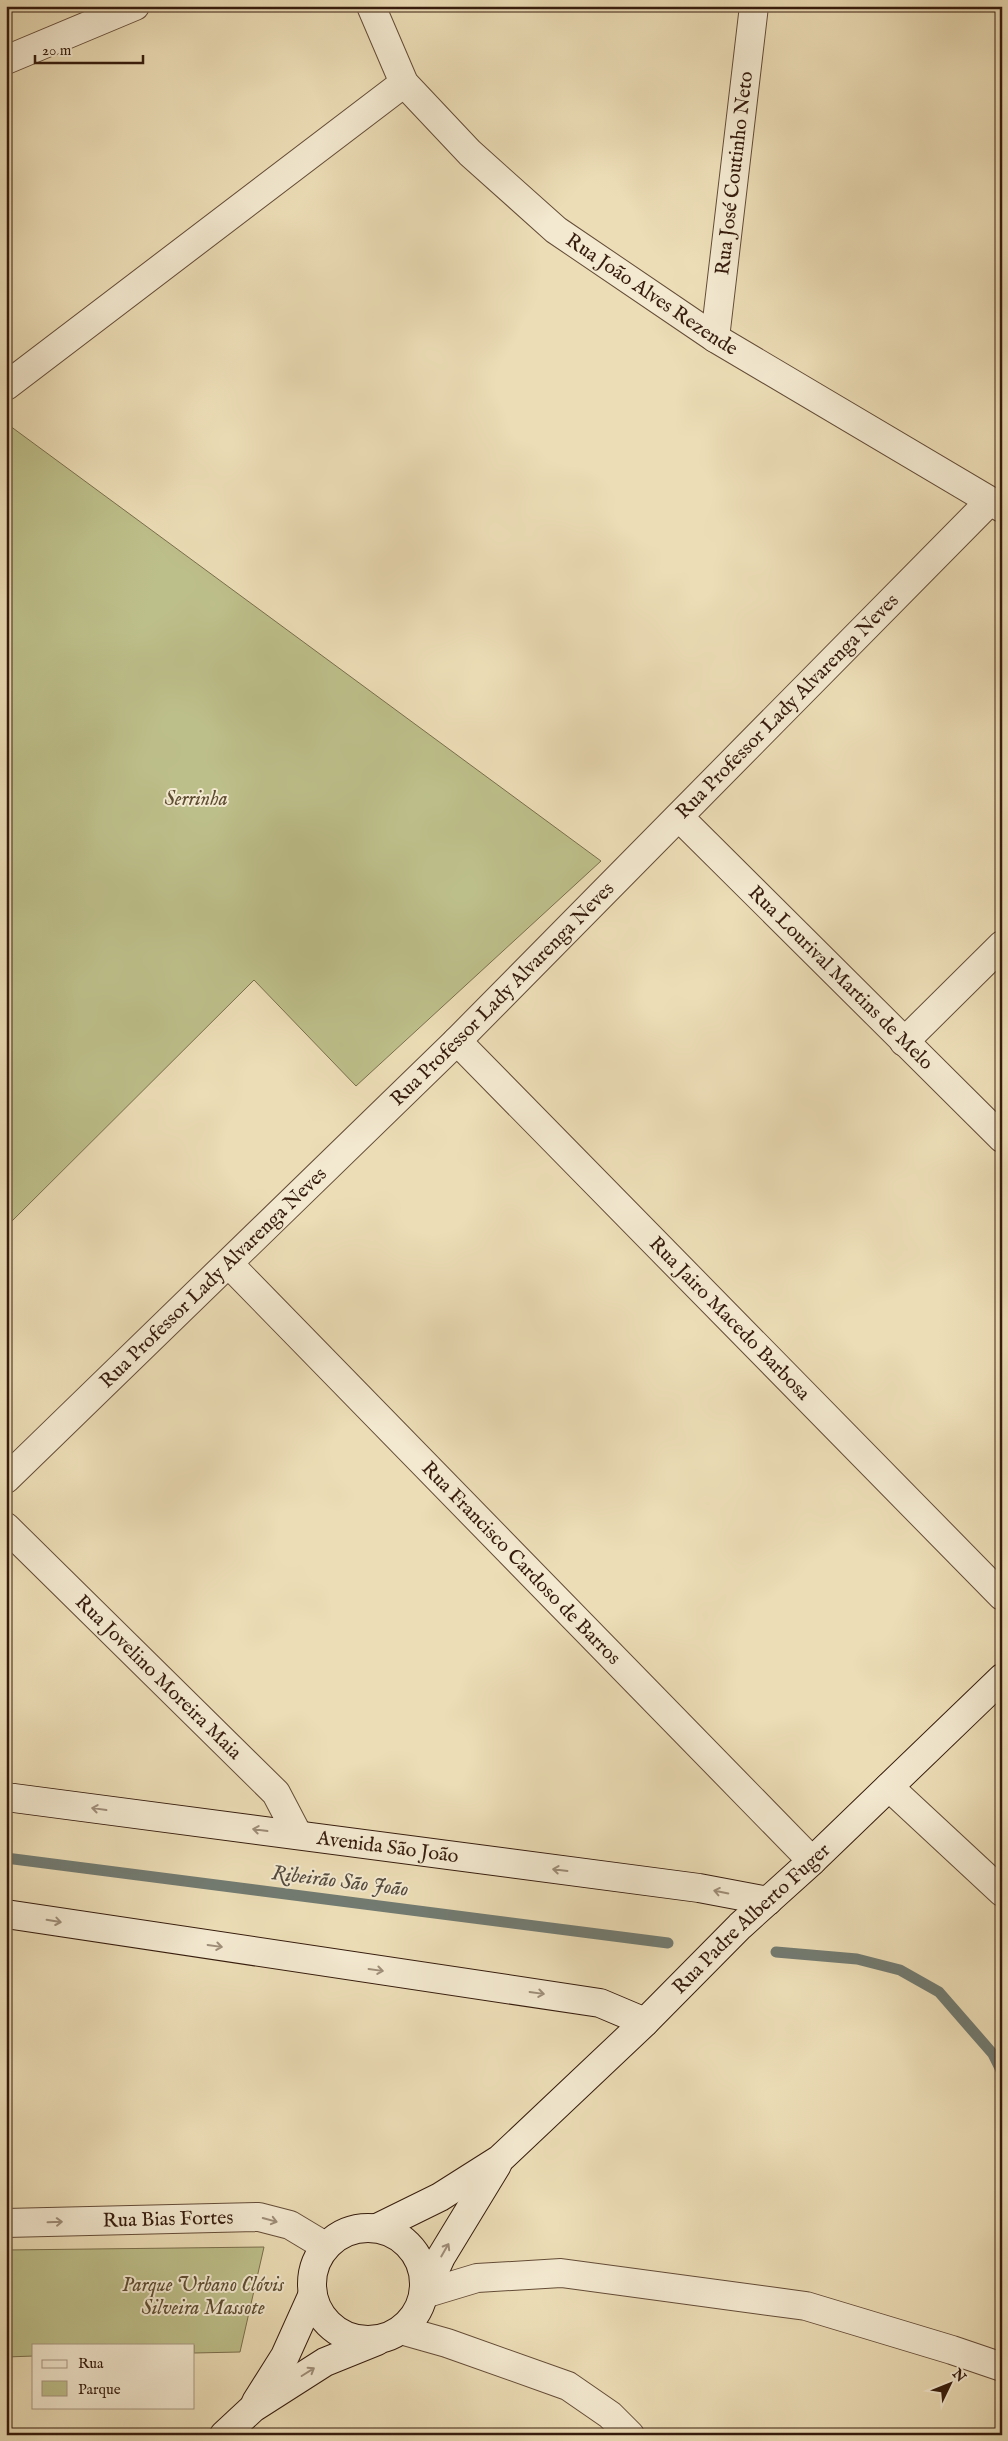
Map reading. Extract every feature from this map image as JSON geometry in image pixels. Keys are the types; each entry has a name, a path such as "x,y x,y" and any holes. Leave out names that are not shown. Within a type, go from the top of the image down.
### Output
{"street":[{"path":"6,60 135,6"},
{"name":"Rua João Alves Rezende","path":"371,6 404,82 470,153 556,230 715,338 996,505"},
{"name":"Rua José Coutinho Neto","path":"715,338 754,6"},
{"path":"6,386 404,82"},
{"name":"Rua Professor Lady Alvarenga Neves","path":"6,1479 457,1041 680,817 996,505"},
{"name":"Rua Lourival Martins de Melo","path":"680,817 1002,1138"},
{"path":"904,1042 1002,945"},
{"name":"Rua Jairo Macedo Barbosa","path":"457,1041 1002,1596"},
{"name":"Rua Francisco Cardoso de Barros","path":"229,1264 812,1861"},
{"name":"Rua Jovelino Moreira Maia","path":"6,1528 276,1793 298,1835"},
{"name":"Rua Padre Alberto Fuger","path":"377,2228 440,2197 500,2159 645,2022 740,1926 812,1861 1002,1678"},
{"path":"889,1787 1002,1892"},
{"name":"Avenida São João","path":"6,1797 699,1888 768,1901"},
{"path":"6,1914 600,2003 645,2022"},
{"name":"Rua Padre Alberto Fuger","path":"424,2294 441,2257 500,2159"},
{"name":"Rua Bias Fortes","path":"6,2223 259,2217 290,2226 325,2246"},
{"path":"224,2435 252,2408 325,2362 390,2335 416,2315 424,2294 423,2272 414,2251 398,2236 377,2228 358,2228 340,2234 325,2246 316,2261 311,2278 312,2296 322,2317 337,2332 358,2340 390,2335 447,2343 568,2386 610,2415 630,2435"},
{"path":"424,2294 477,2278 561,2273 806,2306 1002,2367"},
{"path":"252,2408 285,2356 312,2296"}],"green space":[{"name":"Serrinha","path":"6,423 601,861 356,1086 254,980 6,1227"},
{"name":"Parque Urbano Clóvis Silveira Massote","path":"264,2247 240,2352 195,2353 195,2344 32,2344 32,2356 6,2357 6,2250"}],"waterway":[{"name":"Ribeirão São João","path":"6,1858 668,1943"},
{"name":"Ribeirão São João","path":"776,1952 857,1959 900,1970 939,1992 993,2054 1002,2072"}]}
